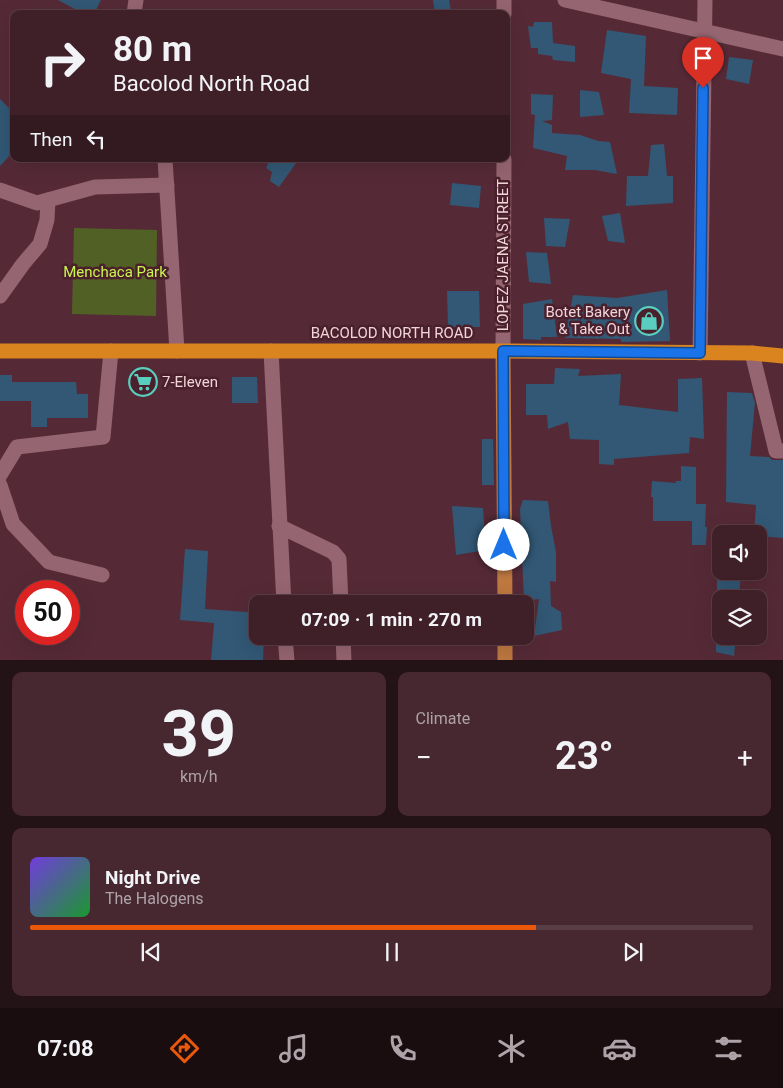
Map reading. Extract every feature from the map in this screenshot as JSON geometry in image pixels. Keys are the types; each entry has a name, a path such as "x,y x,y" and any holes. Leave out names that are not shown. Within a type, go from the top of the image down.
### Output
{"highway":[{"name":"BACOLOD NORTH ROAD","path":"0,351 503,351 752,353 783,356"}],"main road":[{"path":"503,351 505,595"},
{"path":"505,645 506,660"}],"street":[{"path":"565,0 592,3 704,32 783,49"},
{"path":"700,353 705,0"},
{"path":"165,162 177,351"},
{"name":"LOPEZ JAENA STREET","path":"503,351 504,162"},
{"path":"0,190 37,203 95,187 167,185"},
{"path":"0,296 40,244 47,220 48,200"},
{"path":"0,475 16,447 104,437 111,351"},
{"path":"271,351 284,595"},
{"path":"752,353 776,452 783,451"},
{"path":"0,485 13,524 49,562 102,575"},
{"path":"280,526 333,552 340,559 341,595"},
{"path":"285,645 286,660"},
{"path":"343,645 344,660"}],"green space":[{"name":"Menchaca Park","path":"74,228 157,230 156,316 72,314"}],"building":[{"path":"58,0 101,0 96,10 77,10"},
{"path":"433,0 449,0 451,10 435,10"},
{"path":"534,22 552,22 553,43 575,46 575,62 553,60 552,56 538,54 538,48 531,48 528,26 533,27"},
{"path":"607,30 646,36 644,86 678,88 677,115 629,113 631,79 601,73"},
{"path":"729,57 753,60 749,84 726,79"},
{"path":"580,90 599,92 604,115 580,117"},
{"path":"531,94 553,95 552,120 542,121 552,125 552,133 580,135 598,141 610,142 617,174 595,170 565,170 567,156 533,148 535,115 531,114"},
{"path":"0,99 10,109 10,155 0,166"},
{"path":"664,144 667,176 673,176 673,203 626,206 627,176 648,176 651,145"},
{"path":"269,162 297,162 279,187 270,181 272,172 266,168"},
{"path":"452,183 481,186 479,208 450,205"},
{"path":"620,213 625,243 608,241 602,216"},
{"path":"544,218 570,219 565,247 546,246"},
{"path":"526,252 547,253 551,284 529,282"},
{"path":"667,290 670,341 621,342 621,339 565,338 573,295 617,298"},
{"path":"447,291 479,291 480,327 448,327"},
{"path":"552,299 557,337 541,337 541,340 523,339 523,304"},
{"path":"555,368 580,369 578,376 621,374 619,405 678,412 678,379 702,378 704,439 690,437 689,453 614,459 614,465 599,464 599,440 570,439 568,422 548,429 547,415 526,415 526,384 554,384"},
{"path":"0,375 12,375 12,382 76,382 77,394 88,394 88,418 47,418 47,427 31,427 31,401 0,401"},
{"path":"232,377 257,377 258,403 232,403"},
{"path":"727,392 752,393 755,403 750,456 783,460 783,538 767,537 767,525 755,525 756,505 726,502"},
{"path":"482,439 493,439 494,485 482,485"},
{"path":"681,466 696,467 696,504 706,504 706,545 692,545 692,521 653,521 652,481 676,483 676,481 681,481"},
{"path":"523,500 548,501 556,552 556,582 550,581 551,606 561,612 562,630 534,636 539,599 534,600 534,595 524,595 520,509"},
{"path":"452,506 483,508 486,550 456,555"},
{"path":"185,549 208,551 205,609 249,612 249,645 264,645 263,660 211,660 214,623 180,620"},
{"path":"717,580 740,580 740,590 717,590"},
{"path":"716,645 735,645 734,656 716,652"}],"place":[{"name":"Botet Bakery & Take Out","path":"649,321"},
{"name":"7-Eleven","path":"143,382"}],"route":[{"path":"504,545 503,351 700,353 703,88"}]}
